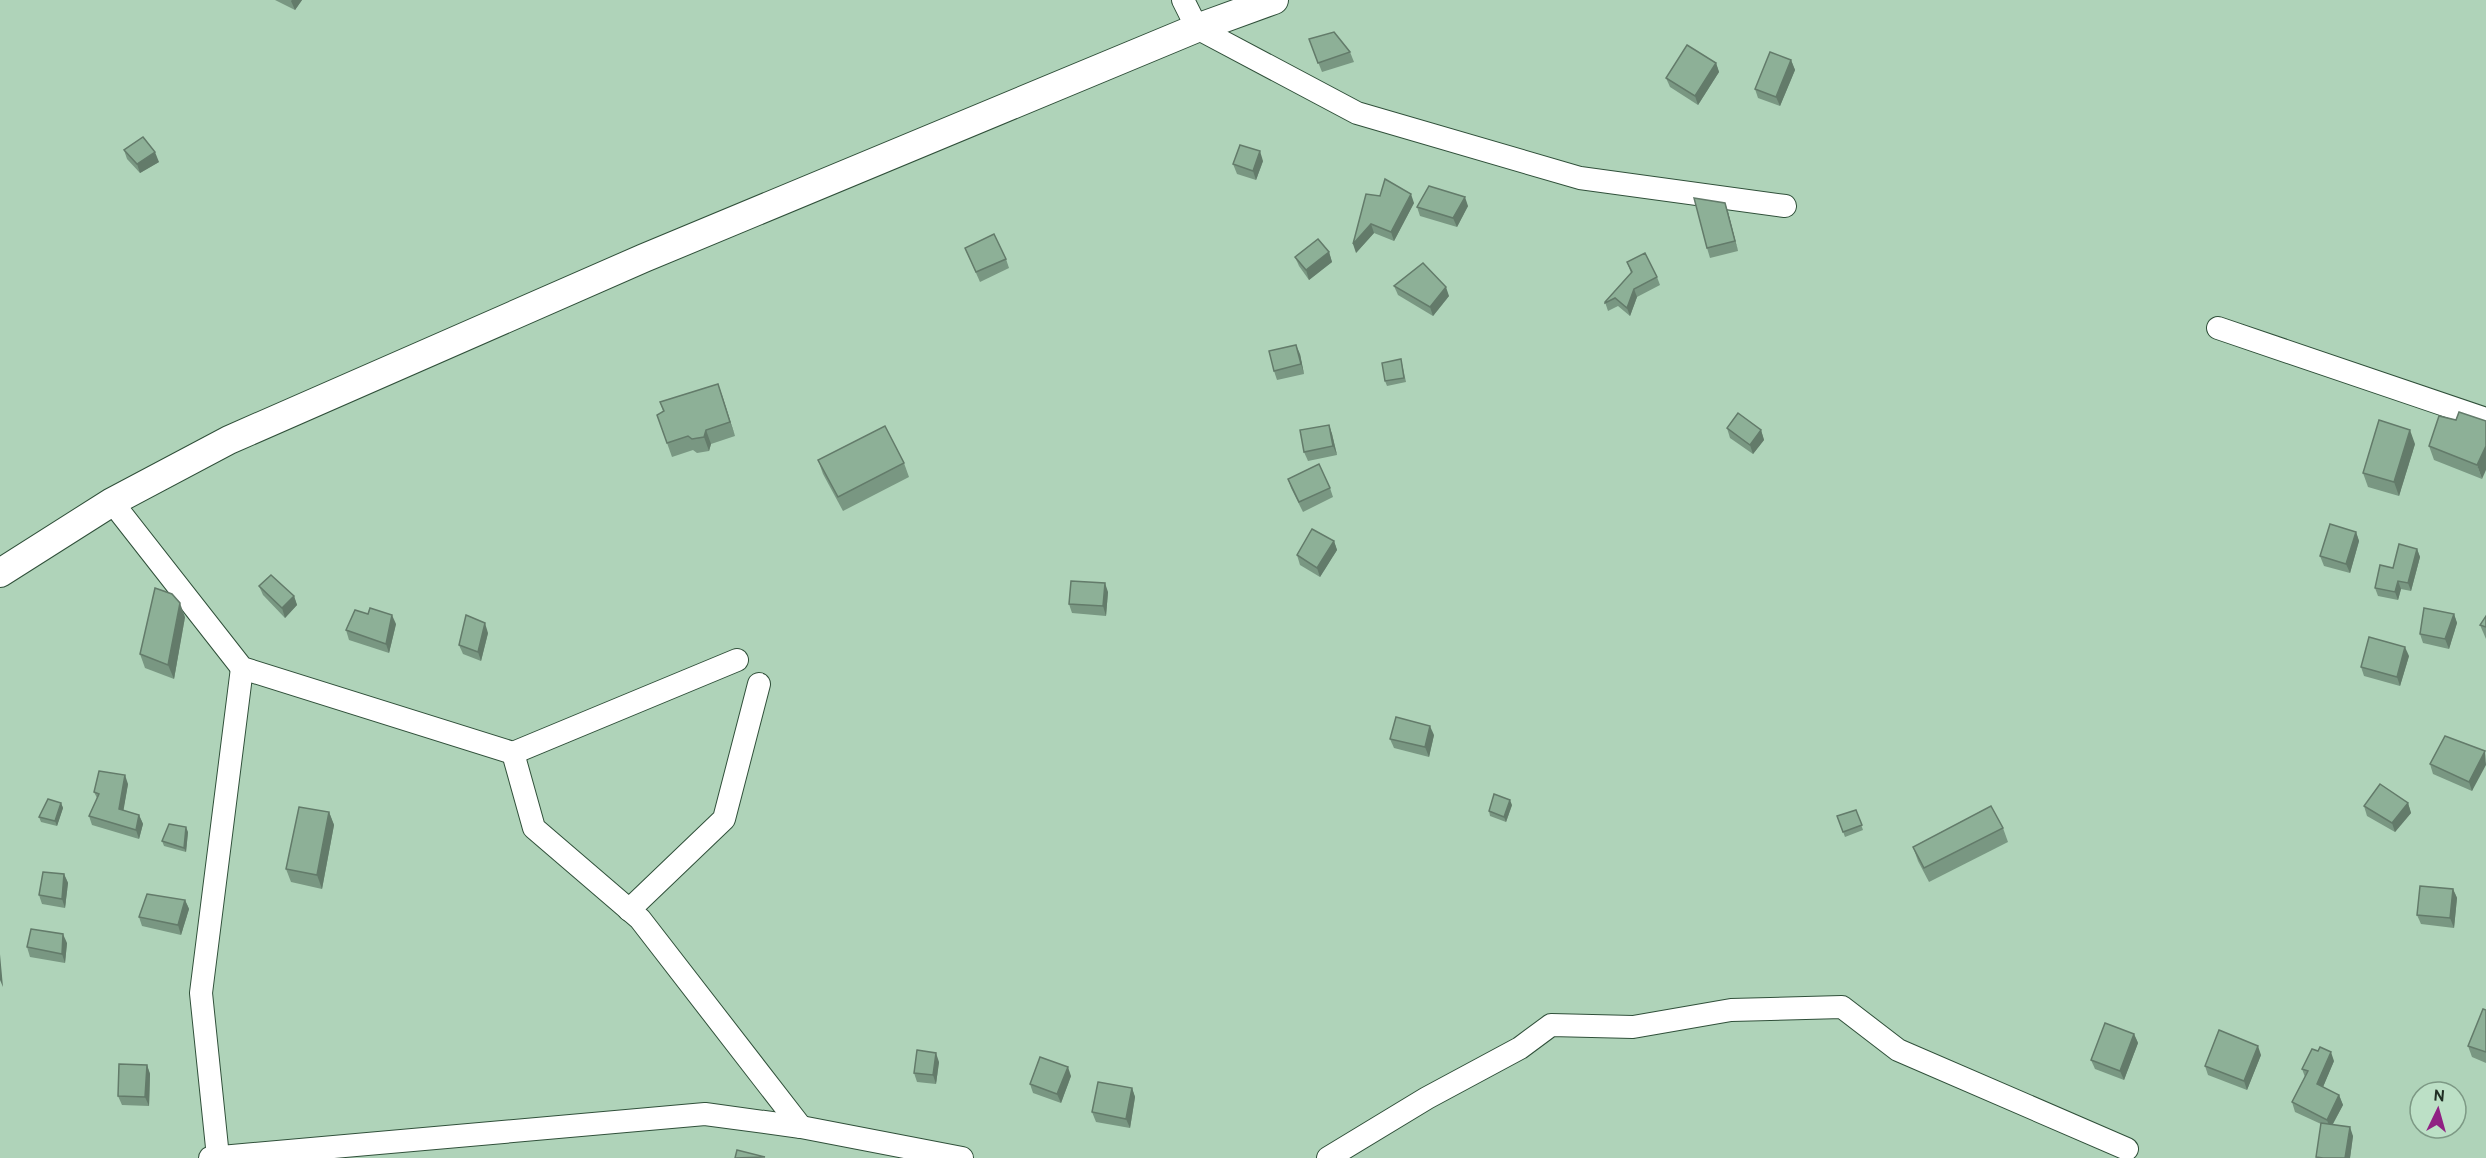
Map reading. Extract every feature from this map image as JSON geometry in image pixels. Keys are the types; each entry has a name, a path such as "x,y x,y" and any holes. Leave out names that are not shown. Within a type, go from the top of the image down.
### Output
{"street":[{"path":"1183,0 1197,28 1358,112 1580,178 1785,206"},
{"path":"0,573 112,502 229,440 666,249 1197,28 1274,0"},
{"path":"2218,328 2486,419"},
{"path":"112,502 242,668 513,753 737,660"},
{"path":"242,668 201,993 214,1158 705,1114 801,1127 962,1158"},
{"path":"629,910 723,819 759,684"},
{"path":"513,753 534,828 640,919 801,1127"},
{"path":"1328,1158 1427,1098 1520,1048 1551,1025 1633,1027 1731,1010 1842,1007 1898,1050 2127,1149"}],"building":[{"path":"1334,32 1350,52 1318,63 1309,39"},
{"path":"1687,45 1716,63 1695,96 1666,78"},
{"path":"1770,52 1791,60 1776,97 1755,89"},
{"path":"143,137 155,152 137,164 124,150"},
{"path":"1240,145 1260,151 1253,171 1233,164"},
{"path":"1385,179 1411,194 1391,232 1371,224 1353,244 1366,194 1380,196"},
{"path":"1429,186 1465,197 1453,218 1417,207"},
{"path":"1694,198 1725,203 1735,241 1707,248"},
{"path":"994,234 1006,259 976,272 965,248"},
{"path":"1318,239 1329,252 1306,270 1295,257"},
{"path":"1645,253 1657,277 1634,289 1627,308 1615,298 1605,303 1632,272 1627,262"},
{"path":"1423,263 1446,287 1430,307 1394,286"},
{"path":"1296,345 1301,364 1274,371 1269,351"},
{"path":"1401,359 1404,378 1385,381 1382,363"},
{"path":"718,384 730,422 706,430 704,437 692,439 688,436 667,443 657,415 664,411 660,402"},
{"path":"2459,412 2486,421 2486,446 2477,465 2429,446 2439,416 2456,420"},
{"path":"1738,413 1761,430 1750,445 1727,428"},
{"path":"2379,420 2410,430 2394,482 2363,473"},
{"path":"1329,425 1333,446 1304,452 1300,430"},
{"path":"885,426 904,463 838,497 818,460"},
{"path":"1319,464 1330,488 1299,502 1288,479"},
{"path":"2330,524 2356,532 2346,564 2320,556"},
{"path":"1312,529 1334,541 1317,568 1297,555"},
{"path":"2399,544 2417,549 2408,583 2398,581 2395,592 2375,588 2380,565 2393,568"},
{"path":"271,575 294,596 282,608 259,586"},
{"path":"1071,581 1105,583 1103,606 1069,604"},
{"path":"155,588 172,594 180,603 168,665 140,654"},
{"path":"370,608 392,615 386,644 346,630 355,610 368,614"},
{"path":"2424,608 2454,614 2445,639 2420,634"},
{"path":"466,615 485,623 478,652 459,645"},
{"path":"2486,616 2486,627 2480,625"},
{"path":"2369,637 2405,647 2397,677 2361,667"},
{"path":"1396,717 1430,726 1425,747 1390,739"},
{"path":"2445,736 2485,751 2469,782 2430,764"},
{"path":"99,771 125,775 119,809 139,815 136,830 89,816 99,794 94,792"},
{"path":"2380,784 2408,803 2392,823 2364,806"},
{"path":"1494,794 1510,800 1504,817 1489,811"},
{"path":"48,799 61,803 55,821 39,817"},
{"path":"1991,806 2003,828 1924,868 1913,847"},
{"path":"299,807 329,812 317,875 286,869"},
{"path":"1856,810 1862,825 1843,832 1837,816"},
{"path":"169,824 186,827 184,848 162,841"},
{"path":"43,872 64,874 62,899 39,895"},
{"path":"2420,886 2453,889 2450,918 2417,915"},
{"path":"147,894 185,900 178,925 139,917"},
{"path":"31,929 63,934 62,954 27,947"},
{"path":"2483,1009 2486,1010 2486,1052 2468,1046"},
{"path":"2105,1023 2134,1034 2120,1071 2091,1060"},
{"path":"2219,1030 2258,1046 2244,1081 2205,1066"},
{"path":"2320,1047 2331,1052 2317,1084 2339,1095 2327,1120 2292,1102 2308,1071 2302,1069 2312,1049 2318,1051"},
{"path":"917,1050 936,1053 933,1075 914,1073"},
{"path":"1040,1057 1068,1067 1057,1094 1030,1084"},
{"path":"119,1064 147,1065 145,1097 118,1096"},
{"path":"1098,1082 1132,1088 1126,1119 1092,1112"},
{"path":"2321,1123 2350,1127 2345,1158 2316,1157"},
{"path":"737,1150 765,1157 735,1158"}]}
